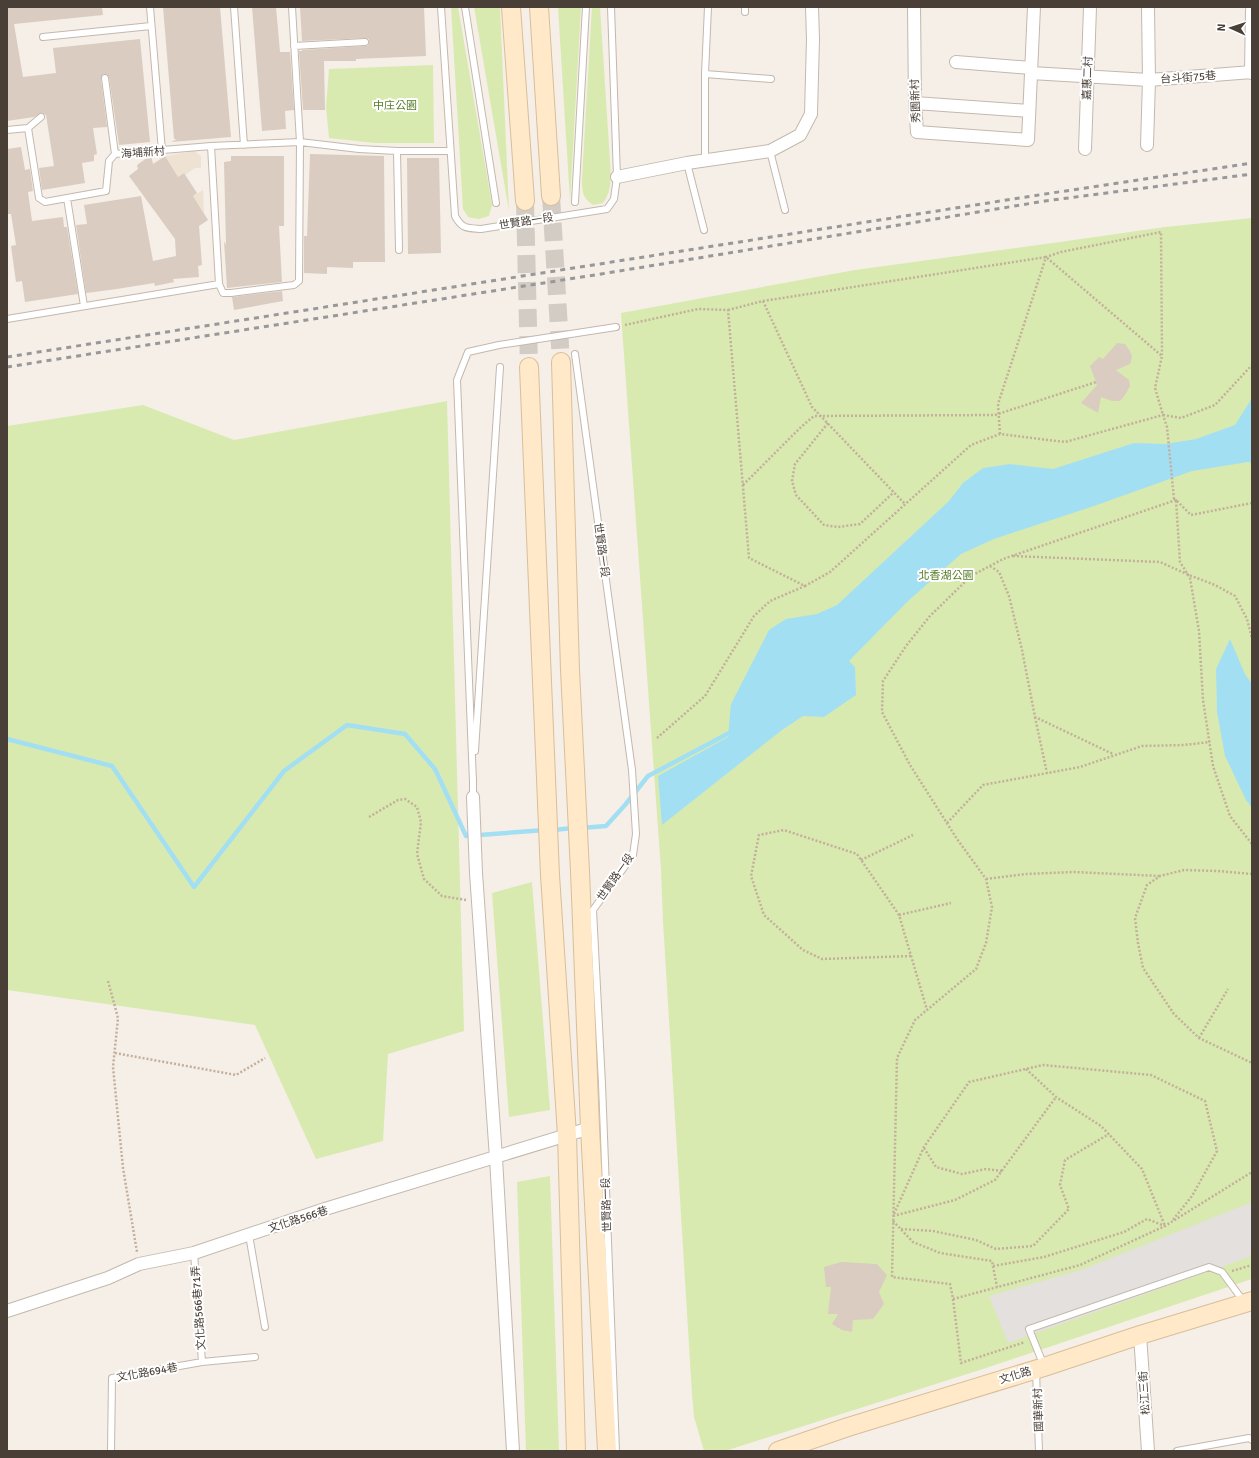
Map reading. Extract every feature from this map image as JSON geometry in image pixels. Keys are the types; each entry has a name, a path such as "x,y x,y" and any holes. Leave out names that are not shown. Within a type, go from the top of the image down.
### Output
{"street":[{"name":"世賢路一段","path":"510,7 524,201"},
{"name":"世賢路一段","path":"539,7 551,196"},
{"path":"617,177 770,151 800,135 811,114 813,39 812,7"},
{"name":"秀園新村","path":"914,7 916,132 1028,140 1029,111"},
{"path":"915,102 1029,111 1034,7"},
{"name":"嘉惠二村","path":"1085,149 1090,7"},
{"name":"台斗街75巷","path":"1148,7 1149,80 1251,72"},
{"path":"1251,72 1252,10"},
{"path":"956,62 1088,76 1149,80 1147,145"},
{"name":"世賢路一段","path":"568,358 575,776 590,1128 607,1451"},
{"path":"529,367 550,875 567,1135 576,1451"},
{"path":"473,798 476,873 496,1158 513,1451"},
{"name":"文化路566巷","path":"7,1311 108,1278 139,1264 194,1253 325,1209 496,1158 590,1128"},
{"name":"文化路","path":"778,1451 848,1427 1248,1302"},
{"name":"松江三街","path":"1140,1335 1148,1451"}],"lane":[{"path":"150,7 162,151"},
{"path":"234,7 244,145"},
{"path":"211,146 219,284 223,293 231,294 294,285 299,281 300,142 292,7"},
{"name":"世賢路一段","path":"442,7 455,216 459,224 466,228 481,229 607,209 614,199 617,186 617,177 611,7"},
{"name":"世賢路一段","path":"464,7 496,203"},
{"path":"575,202 586,7"},
{"path":"705,161 705,74 708,7"},
{"path":"43,37 152,26"},
{"path":"294,46 365,42"},
{"path":"705,74 771,79"},
{"path":"105,78 115,154"},
{"path":"7,130 28,128 41,116"},
{"name":"海埔新村","path":"28,128 39,198 45,202 106,191 109,161 115,154 211,146 300,142 360,149 450,151"},
{"path":"398,151 399,250"},
{"path":"770,151 785,210"},
{"path":"687,164 704,230"},
{"path":"67,198 84,306"},
{"path":"7,319 143,298 219,284"},
{"path":"473,798 457,380 468,352 498,345 616,326"},
{"name":"世賢路一段","path":"568,358 632,770 636,834 633,855 593,910 602,1084 616,1451"},
{"path":"473,782 500,367"},
{"path":"249,1235 265,1327"},
{"name":"文化路566巷71弄","path":"194,1253 202,1362"},
{"path":"1033,1339 1029,1329 1209,1267 1222,1272 1248,1302"},
{"name":"國華新村","path":"1033,1339 1040,1368 1039,1451"},
{"name":"文化路694巷","path":"111,1451 112,1378 202,1362 255,1357"},
{"path":"1177,1451 1249,1438 1252,1440"}],"path":[{"path":"616,326 698,309 728,310 763,301 1046,257 1062,252 1161,232 1162,356 1155,388 1167,427 1174,499 1191,515 1252,503"},
{"path":"1046,257 1162,356"},
{"path":"1000,434 998,404 1046,257"},
{"path":"763,301 812,407 905,504"},
{"path":"728,310 749,558 805,586"},
{"path":"657,738 705,696 754,616 770,601 805,586 830,572 971,445 1000,434 1065,442 1164,415 1181,418 1215,405 1252,365"},
{"path":"742,486 814,416 995,415 1096,382"},
{"path":"828,423 795,464 792,481 796,495 824,524 838,527 860,524 894,492"},
{"path":"1033,1339 961,1363 950,1284 892,1277 897,1058 915,1020 976,970 986,943 992,907 986,879 957,839 910,765 882,712 884,681 906,646 930,616 971,576 1010,556 1176,500"},
{"path":"1176,500 1180,562 1189,575 1199,632 1203,700 1213,766 1230,816 1252,844"},
{"path":"1010,556 1160,562 1215,585 1235,596 1247,619 1252,638"},
{"path":"990,566 999,572 1009,596 1022,650 1047,773"},
{"path":"1035,717 1113,755"},
{"path":"947,823 983,785 1080,767 1142,746 1184,746 1210,742"},
{"path":"369,817 398,800 405,799 417,807 421,822 417,854 424,879 442,896 478,902"},
{"path":"911,956 822,959 803,950 764,915 751,876 759,835 784,830 857,854 899,916 911,956 927,1010"},
{"path":"861,860 913,835"},
{"path":"986,879 1025,874 1074,872 1160,876 1184,870 1252,874"},
{"path":"1160,876 1147,885 1136,918 1138,943 1143,968 1174,1014 1199,1038 1252,1063"},
{"path":"899,916 951,903"},
{"path":"108,981 118,1018 113,1067 123,1168 139,1264"},
{"path":"1199,1038 1228,988"},
{"path":"114,1053 236,1075 265,1058"},
{"path":"893,1216 924,1148 969,1082 1043,1065 1151,1075 1205,1101 1217,1151 1192,1196 1171,1223"},
{"path":"1026,1069 1056,1097 1101,1126 1142,1168 1165,1226"},
{"path":"893,1216 955,1200 995,1180 1056,1097"},
{"path":"901,1229 932,1231 976,1240 996,1249 1033,1246 1069,1209 1060,1185 1065,1160 1108,1134"},
{"path":"924,1148 936,1167 962,1174 986,1169 1002,1170"},
{"path":"953,1299 1080,1265 1171,1223 1252,1172"},
{"path":"993,1266 1044,1257 1124,1232 1147,1219 1165,1226"},
{"path":"893,1221 913,1242 940,1253 992,1261 997,1287"},
{"path":"1222,1272 1252,1265"}],"shaded area":[{"path":"194,151 201,156 201,168 195,168 185,175 184,173 178,177 165,156"},
{"path":"203,190 204,214 193,196"},
{"path":"1252,1202 1252,1256 1008,1343 989,1296 1081,1270"}],"green space":[{"path":"451,7 458,7 492,205 489,216 479,219 468,217 463,209"},
{"path":"474,7 500,7 509,211"},
{"path":"558,7 581,7 570,201"},
{"path":"592,7 600,7 611,177 607,197 603,203 593,205 585,197 582,182"},
{"name":"中庄公園","path":"433,65 434,143 375,143 329,138 326,107 329,69"},
{"name":"北香湖公園","path":"1252,218 1252,1279 983,1369 725,1451 704,1451 694,1417 692,1394 661,870 621,313 855,270 1165,227"},
{"path":"447,401 464,1031 388,1054 383,1141 316,1159 255,1025 7,990 7,426 143,405 234,440"},
{"path":"532,882 550,1110 509,1117 492,893"},
{"path":"550,1176 559,1451 526,1451 517,1182"}],"water":[{"path":"1252,398 1252,463 1248,462 1192,471 1094,506 994,539 961,554 907,602 849,661 855,667 856,695 824,717 803,716 782,730 662,825 658,776 728,737 731,704 769,630 786,619 817,614 837,605 949,501 963,483 983,468 1010,464 1053,469 1134,443 1165,444 1196,439 1235,425"},
{"path":"1230,639 1245,674 1252,684 1252,808 1246,800 1225,756 1217,712 1216,669"}],"building":[{"path":"7,7 102,7 103,15 14,24 23,77 56,73 53,48 140,39 150,142 119,145 109,77 107,74 103,74 101,79 107,127 93,128 97,154 94,155 94,161 82,163 85,183 42,190 39,168 54,166 46,115 41,113 34,117 7,121"},
{"path":"163,7 220,7 231,137 171,142 177,139 174,139"},
{"path":"252,7 276,7 280,52 290,52 294,110 285,111 286,129 262,131"},
{"path":"300,7 424,7 426,56 356,59 356,61 324,61 325,110 303,110 299,51 368,46 369,39 302,41"},
{"path":"21,147 25,170 30,169 33,191 28,192 32,221 63,217 64,227 67,227 78,294 25,302 22,281 16,282 11,246 16,245 11,214 7,214 7,149"},
{"path":"310,154 384,156 385,262 353,262 353,268 327,267 327,274 304,273 304,236 307,236"},
{"path":"151,155 153,164 165,156 178,177 184,173 197,193 193,196 208,220 199,226 202,265 198,266 199,277 173,279 174,282 155,286 154,283 86,293 76,225 87,224 84,205 141,196 153,261 176,256 175,239 129,176 138,169 137,165"},
{"path":"231,156 284,156 284,226 279,226 282,282 227,288 224,241 226,245 224,162 231,161"},
{"path":"407,158 439,158 441,253 408,254"},
{"path":"282,291 283,301 234,310 232,297"},
{"path":"1117,343 1125,344 1132,357 1130,364 1116,370 1129,380 1130,386 1120,401 1112,401 1101,397 1098,413 1081,403 1097,385 1090,366 1099,357 1103,359"},
{"path":"841,1262 877,1264 887,1275 879,1292 884,1304 873,1319 853,1320 852,1332 842,1330 832,1324 838,1314 828,1314 831,1287 826,1287 824,1267"}],"waterway":[{"path":"7,739 112,766 194,887 284,771 347,725 405,734 435,769 466,836 545,830"},
{"path":"581,828 606,826 648,776 733,731"},
{"path":"553,830 573,828"}],"tunnel":[{"path":"551,196 561,362"},
{"path":"525,201 529,367"}],"railway":[{"path":"7,357 1045,194 1252,163"},
{"path":"7,367 601,274 1045,201 1252,174"}]}
